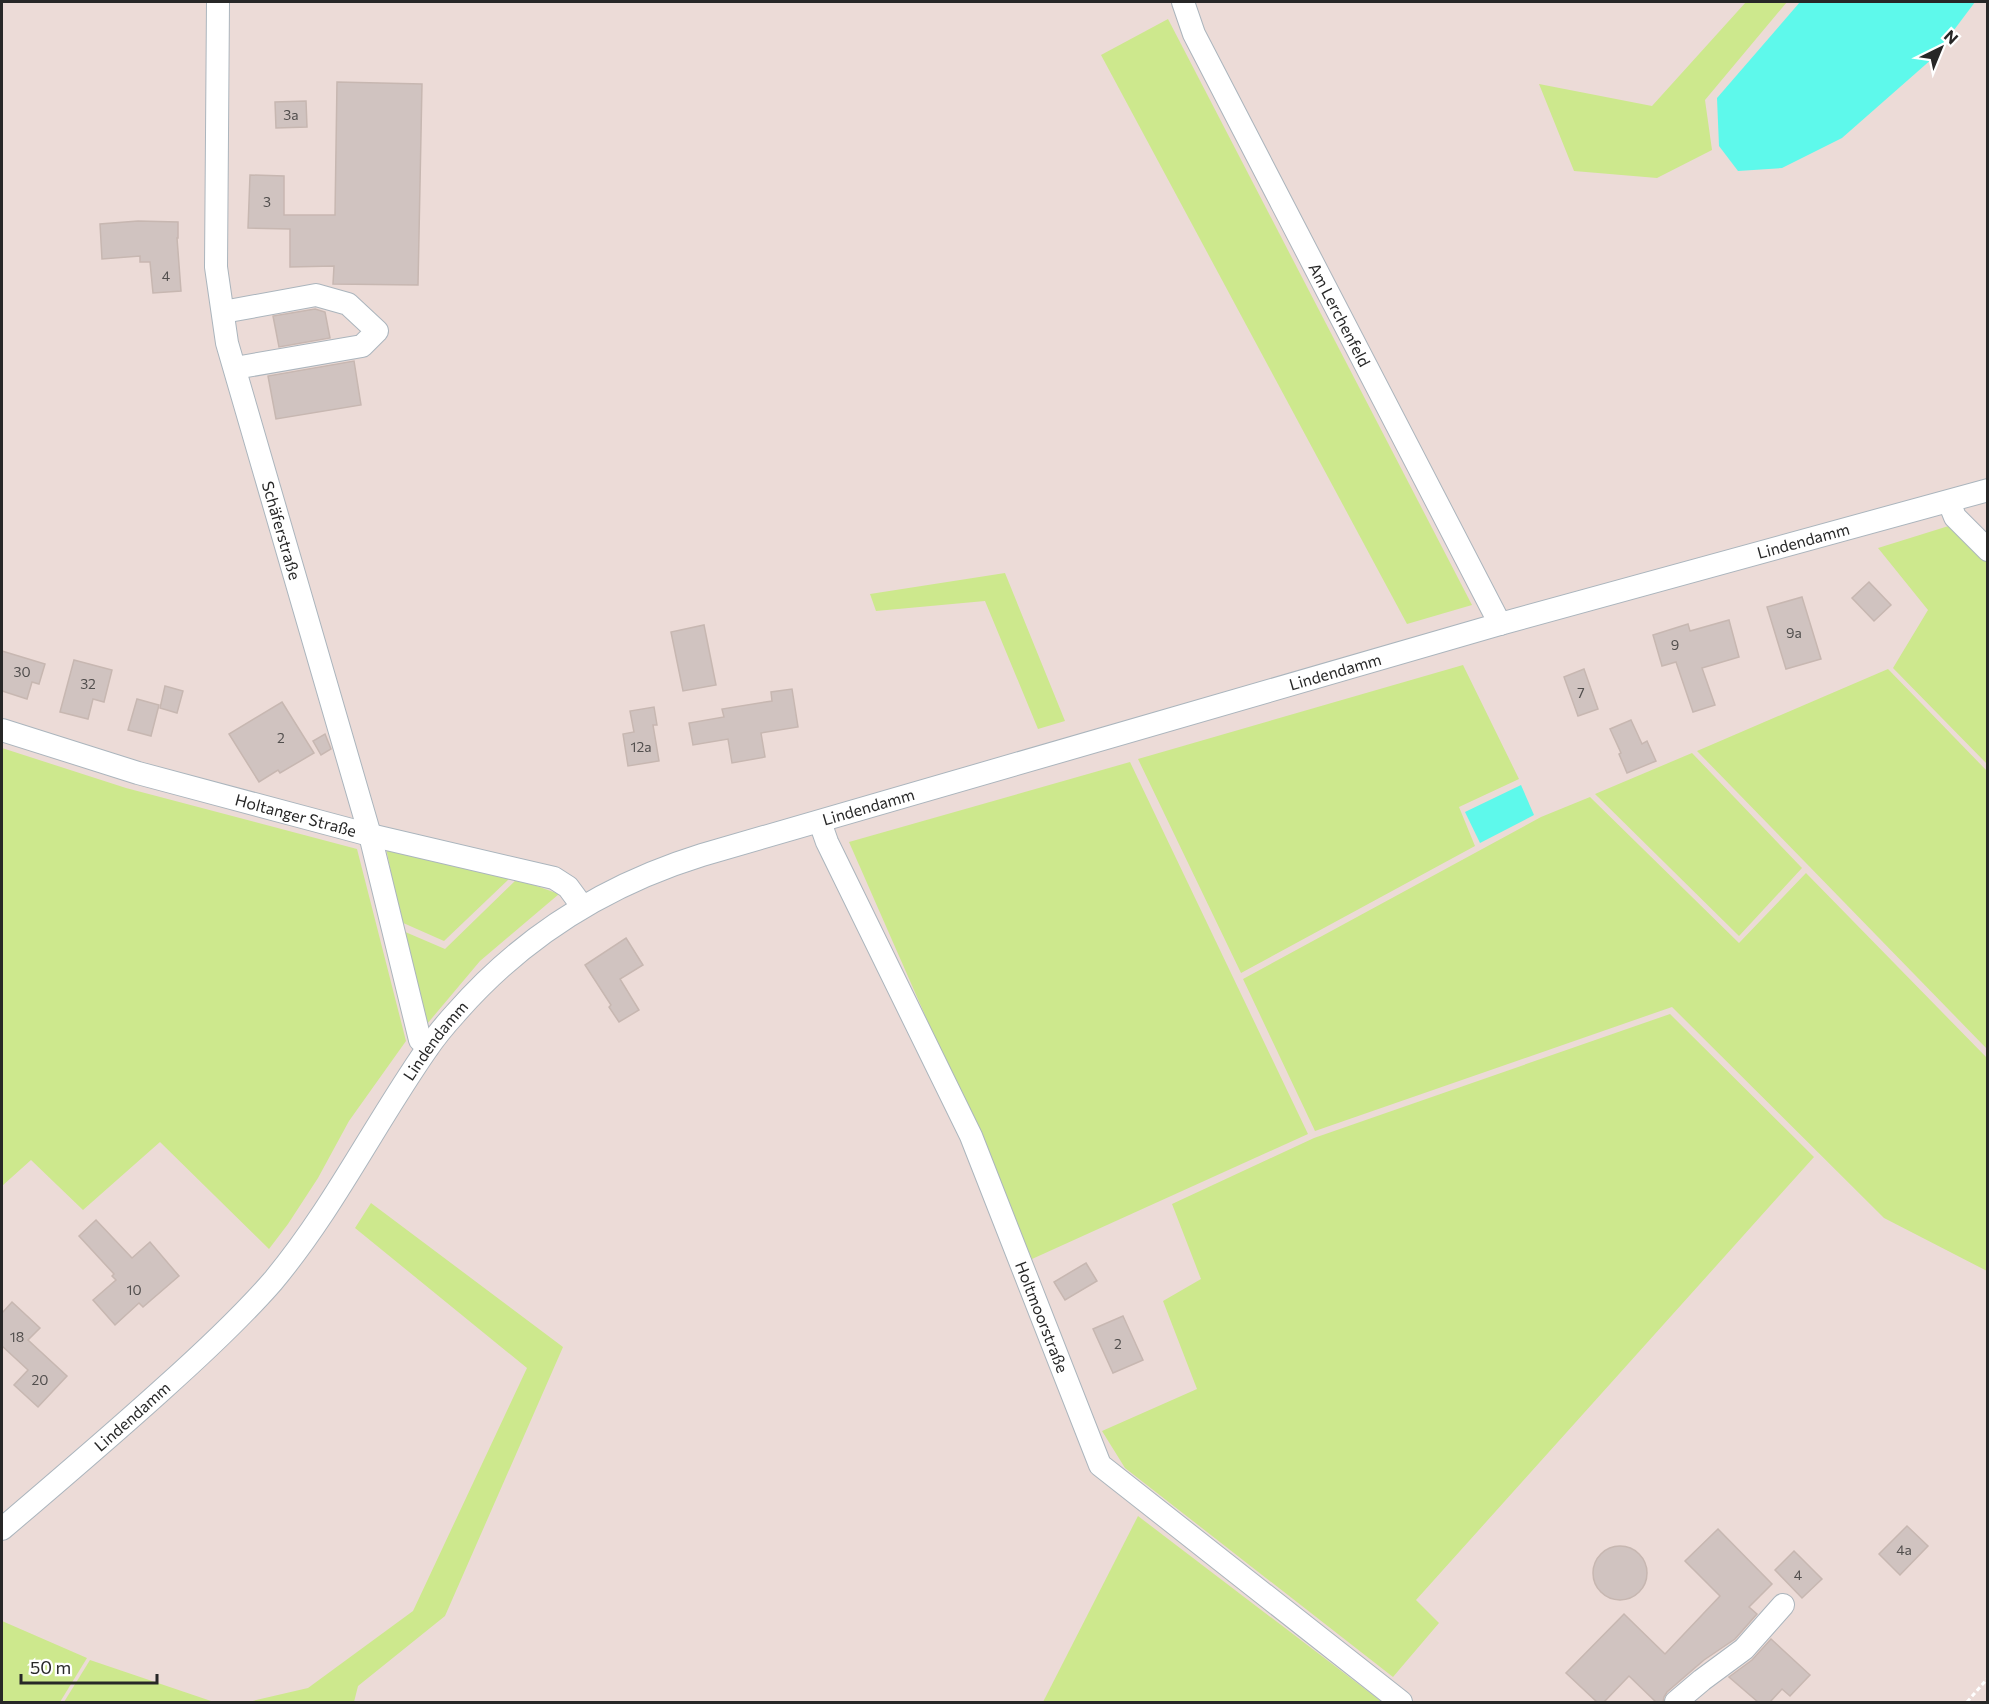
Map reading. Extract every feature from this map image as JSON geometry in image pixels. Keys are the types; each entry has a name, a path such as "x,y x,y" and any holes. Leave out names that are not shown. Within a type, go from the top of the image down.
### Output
{"street":[{"name":"Schäferstraße","path":"218,2 216,267 227,343 370,835 420,1040 428,1047"},
{"name":"Am Lerchenfeld","path":"1183,2 1194,34 1500,624"},
{"path":"223,312 316,295 348,304 377,331 362,346 235,368"},
{"name":"Lindendamm","path":"2,1529 118,1430 217,1340 249,1307 293,1256 331,1202 428,1047 497,969 582,906 640,877 679,862 1500,624 1988,490"},
{"path":"1949,502 1955,517 1988,550"},
{"name":"Holtanger Straße","path":"2,730 138,773 370,835 554,878 568,887 582,906"},
{"name":"Holtmoorstraße","path":"820,822 827,842 971,1136 1100,1465 1401,1702"},
{"path":"1676,1702 1744,1649 1783,1605"}],"path":[{"path":"1967,1702 1988,1678"}],"green space":[{"path":"1746,2 1787,2 1705,100 1712,150 1657,178 1574,171 1539,84 1652,106"},
{"path":"1168,19 1472,605 1407,624 1101,55"},
{"path":"1955,524 1987,557 1987,764 1893,668 1928,610 1878,548"},
{"path":"1005,573 1065,721 1038,729 985,601 876,611 870,594"},
{"path":"1463,665 1519,779 1459,807 1475,846 1241,973 1138,759"},
{"path":"1888,669 1987,771 1987,1049 1697,751"},
{"path":"2,748 126,788 357,849 406,1041 349,1121 318,1178 269,1249 160,1142 83,1210 31,1160 2,1186"},
{"path":"1692,753 1802,868 1739,936 1595,794"},
{"path":"1130,762 1308,1134 1032,1259 849,842"},
{"path":"1590,797 1739,943 1806,873 1987,1058 1987,1271 1884,1218 1672,1007 1315,1131 1243,979 1541,817"},
{"path":"385,843 510,878 444,941 401,922"},
{"path":"517,879 559,894 480,961 427,1024 403,931 445,949"},
{"path":"1670,1014 1814,1157 1416,1600 1439,1623 1393,1677 1125,1468 1102,1431 1197,1389 1163,1301 1201,1279 1172,1204 1314,1138"},
{"path":"371,1203 563,1347 445,1616 358,1686 354,1702 248,1702 308,1688 413,1611 527,1368 355,1228"},
{"path":"1138,1516 1382,1702 1043,1702"},
{"path":"2,1621 87,1658 60,1702 2,1702"},
{"path":"90,1660 214,1702 64,1702"}],"water":[{"path":"1800,2 1975,2 1933,58 1842,138 1782,168 1738,171 1719,146 1717,98"},
{"path":"1521,785 1534,815 1480,843 1465,812"}],"building":[{"path":"337,82 422,84 418,285 333,284 334,266 290,267 290,229 248,228 250,175 284,176 284,215 335,215"},
{"path":"306,101 307,127 276,128 275,102"},
{"path":"138,221 178,222 181,291 153,293 150,262 140,262 140,256 102,259 100,224"},
{"path":"315,309 325,312 330,338 279,347 273,316"},
{"path":"354,361 361,405 276,419 268,376"},
{"path":"1869,582 1891,605 1874,621 1852,598"},
{"path":"1802,597 1821,659 1786,669 1767,607"},
{"path":"1729,620 1739,657 1702,668 1715,705 1693,712 1676,662 1662,666 1653,635 1688,624 1690,631"},
{"path":"704,625 716,685 683,691 671,632"},
{"path":"2,651 45,664 39,684 32,682 27,699 2,691"},
{"path":"74,660 112,670 104,702 93,699 88,719 60,712"},
{"path":"1584,669 1598,709 1578,716 1564,677"},
{"path":"165,686 183,691 177,713 160,708"},
{"path":"792,689 798,727 761,733 765,757 732,763 728,739 693,745 689,723 724,717 722,709 772,701 771,692"},
{"path":"137,699 159,705 151,736 128,730"},
{"path":"282,702 314,753 280,773 278,770 259,782 229,734"},
{"path":"654,707 657,725 653,725 659,761 628,766 623,734 634,732 630,711"},
{"path":"1631,720 1642,744 1647,741 1656,761 1627,773 1610,729"},
{"path":"325,734 331,749 321,755 313,741"},
{"path":"626,938 643,965 620,979 639,1010 619,1022 609,1007 611,1005 585,965"},
{"path":"96,1220 132,1258 150,1242 179,1276 143,1307 139,1303 115,1325 93,1300 116,1280 112,1276 114,1274 79,1236"},
{"path":"1086,1263 1097,1281 1065,1300 1054,1282"},
{"path":"12,1302 40,1328 28,1340 67,1376 38,1407 14,1385 28,1370 2,1346 2,1313"},
{"path":"1123,1316 1143,1360 1113,1373 1093,1329"},
{"path":"1907,1526 1928,1546 1900,1575 1879,1554"},
{"path":"1718,1529 1772,1584 1749,1607 1757,1614 1735,1639 1704,1660 1667,1692 1663,1702 1656,1702 1629,1676 1604,1702 1597,1702 1566,1673 1624,1614 1665,1654 1720,1596 1685,1561"},
{"path":"1615,1546 1625,1546 1635,1550 1643,1558 1647,1573 1643,1588 1635,1596 1625,1600 1615,1600 1605,1596 1597,1588 1593,1578 1593,1568 1597,1558 1605,1550"},
{"path":"1794,1551 1822,1579 1802,1598 1775,1570"},
{"path":"1771,1639 1810,1675 1790,1696 1782,1689 1770,1702 1758,1702 1729,1677 1752,1660"}]}
